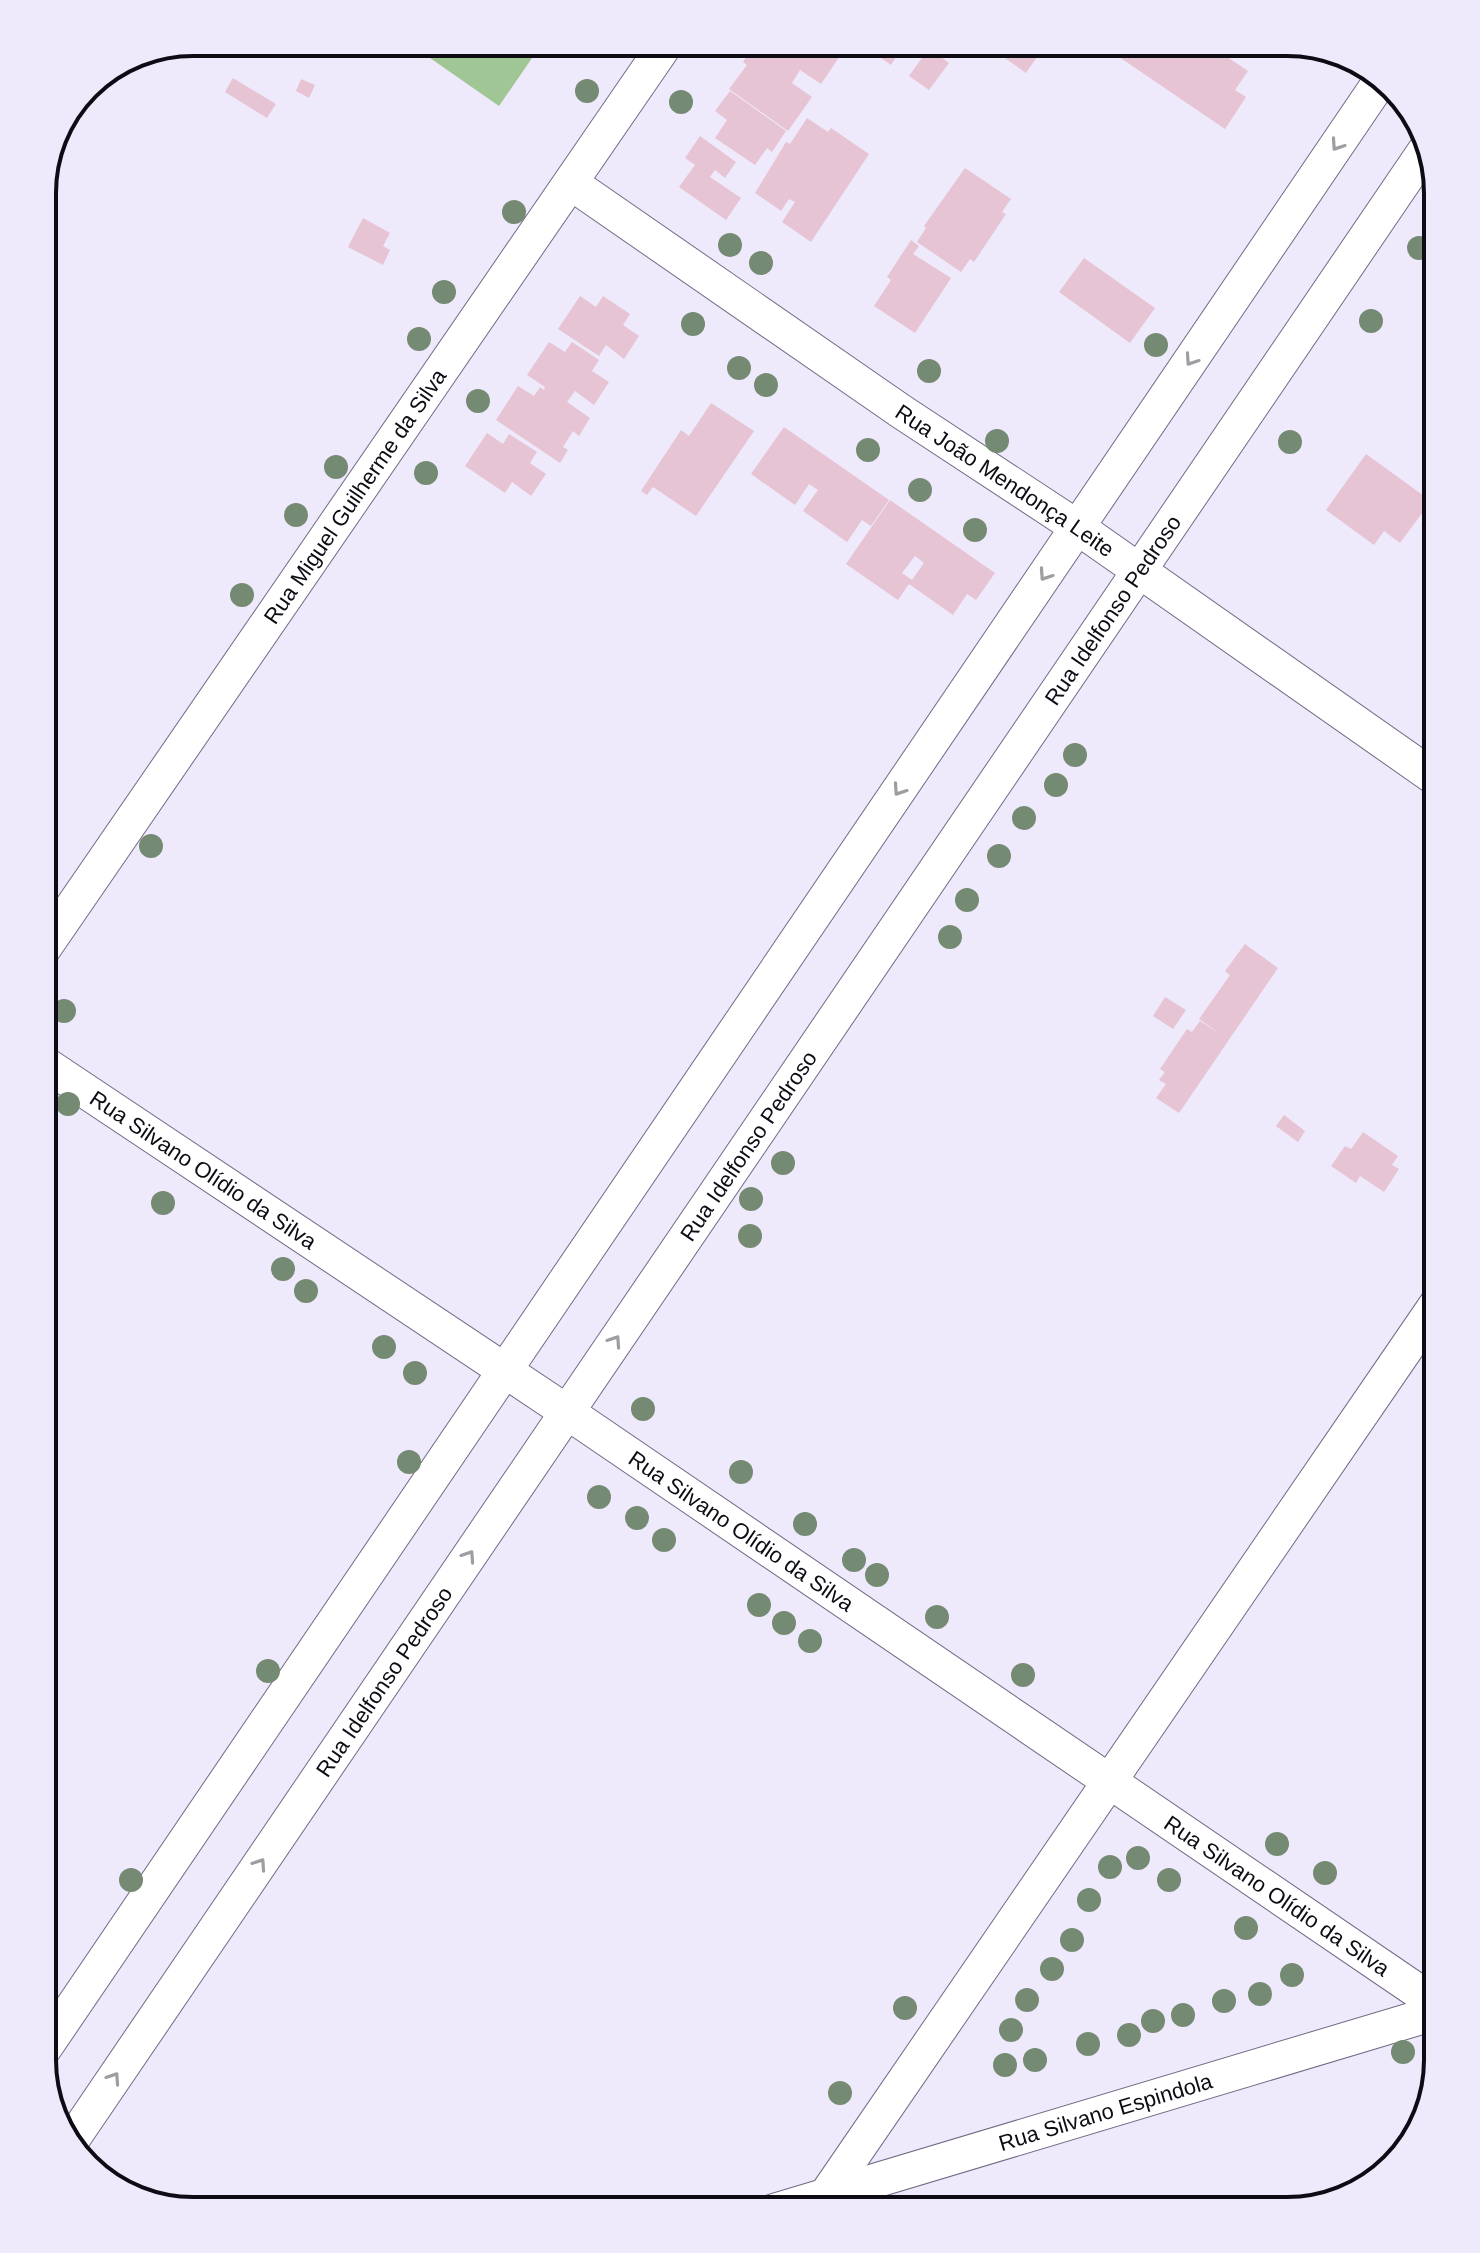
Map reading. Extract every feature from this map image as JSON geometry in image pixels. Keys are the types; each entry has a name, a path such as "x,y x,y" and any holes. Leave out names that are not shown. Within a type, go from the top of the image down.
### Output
{"street":[{"name":"Rua Miguel Guilherme da Silva","path":"56,931 657,56"},
{"path":"56,2031 1375,88"},
{"name":"Rua Idelfonso Pedroso","path":"77,2133 1419,159"},
{"name":"Rua João Mendonça Leite","path":"571,183 902,412 1077,527 1424,770"},
{"name":"Rua Silvano Olídio da Silva","path":"56,1071 567,1412 1424,1995"},
{"path":"833,2197 1109,1781 1424,1322"},
{"name":"Rua Silvano Espindola","path":"848,2197 1424,2016"}],"green space":[{"path":"427,56 533,56 499,106"}],"building":[{"path":"747,56 840,56 821,84 800,70 792,83 812,97 788,131 729,89 747,65 743,62"},
{"path":"878,56 897,56 891,65"},
{"path":"923,56 940,56 949,63 929,90 909,76"},
{"path":"1002,56 1037,57 1026,73"},
{"path":"1118,56 1226,56 1248,71 1235,90 1246,97 1225,129"},
{"path":"233,78 276,104 267,118 225,92"},
{"path":"301,79 315,85 309,98 296,91"},
{"path":"730,91 786,131 772,152 767,148 755,165 715,138 727,120 715,111"},
{"path":"807,118 828,132 831,128 869,154 811,242 782,222 795,202 789,199 781,211 755,193 786,142 790,144"},
{"path":"700,136 736,162 725,178 715,170 710,177 741,198 726,220 679,187 695,165 685,158"},
{"path":"965,168 1011,199 1002,212 1006,214 974,262 970,259 961,272 917,242 926,228 924,226"},
{"path":"363,218 390,233 383,246 390,250 383,265 348,247"},
{"path":"911,240 919,246 913,254 951,278 915,333 874,306 891,280 887,277"},
{"path":"1084,258 1155,308 1130,343 1059,292"},
{"path":"580,296 596,307 603,296 630,314 623,325 639,336 624,359 606,345 599,356 558,329"},
{"path":"549,342 565,352 572,342 599,360 592,371 609,382 594,405 575,391 567,402 590,418 579,436 573,431 563,447 568,450 560,463 496,420 518,386 534,396 540,387 544,390 545,387 527,375"},
{"path":"711,403 754,431 696,516 653,487 647,495 641,491 681,430 689,436"},
{"path":"784,427 889,500 871,526 862,520 847,542 803,511 818,490 809,484 795,505 751,474"},
{"path":"487,433 503,444 509,434 537,452 530,463 546,474 531,496 512,482 505,493 465,466"},
{"path":"1366,454 1424,496 1424,510 1400,543 1384,531 1374,545 1326,510"},
{"path":"890,500 995,573 976,600 967,594 953,615 909,584 898,600 846,564","holes":["915,556 924,563 912,580 902,573"]},
{"path":"1245,944 1278,968 1179,1113 1156,1098 1166,1084 1159,1080 1165,1072 1160,1069 1187,1029 1192,1032 1200,1021 1222,1035 1199,1019 1230,975 1225,971"},
{"path":"1165,997 1186,1010 1173,1029 1153,1016"},
{"path":"1284,1115 1305,1131 1298,1142 1276,1126"},
{"path":"1363,1132 1398,1156 1392,1165 1399,1169 1384,1192 1360,1176 1356,1183 1331,1166 1345,1146 1351,1149"}]}
